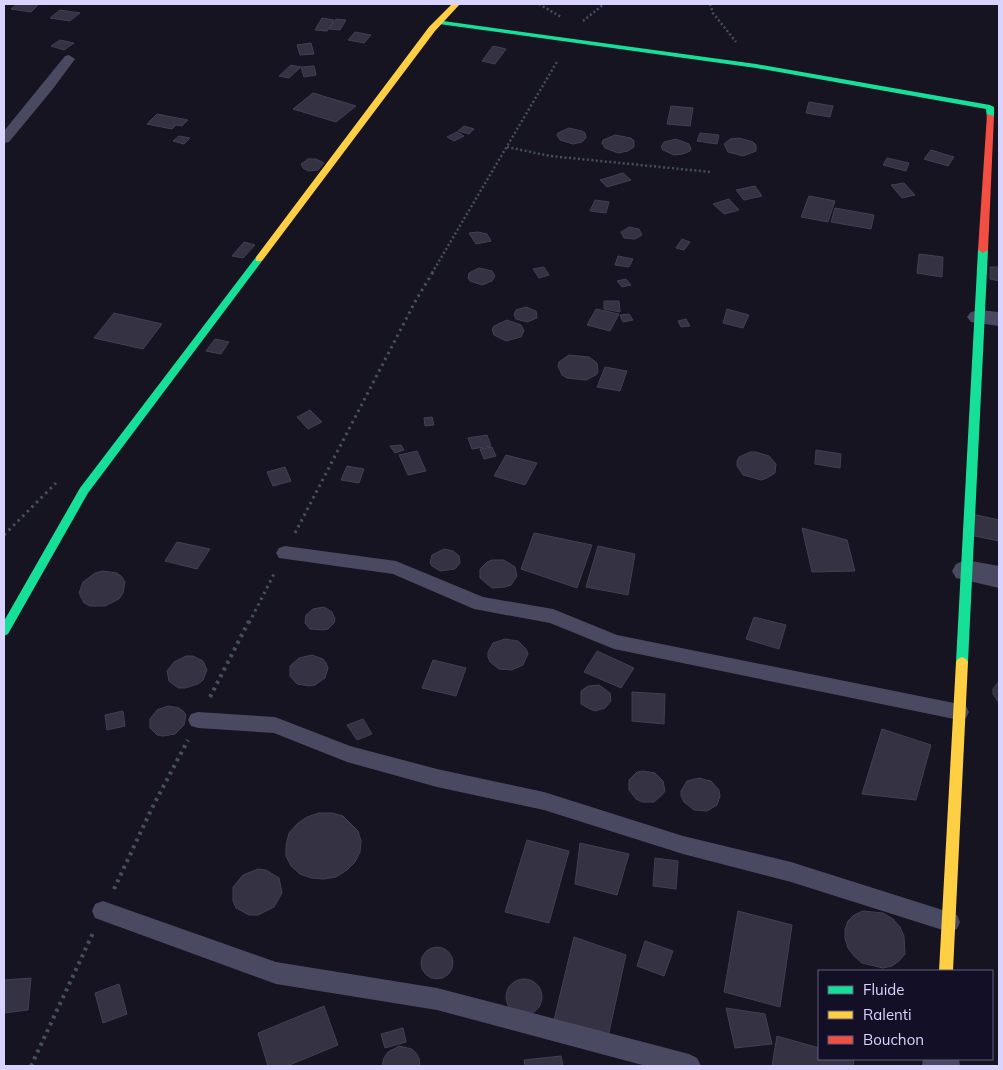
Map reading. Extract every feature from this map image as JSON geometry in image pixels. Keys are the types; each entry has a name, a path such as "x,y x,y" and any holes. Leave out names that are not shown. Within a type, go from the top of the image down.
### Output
{"street":[{"path":"4,631 84,491 439,22 456,4"},
{"path":"439,22 756,66 990,108 989,318 966,571 946,970"},
{"path":"966,571 999,577"}],"lane":[{"path":"4,138 48,87 69,59"},
{"path":"285,553 396,568 480,604 553,616 614,642 959,712"},
{"path":"198,720 275,725 348,754 437,778 544,802 683,845 791,872 948,922"},
{"path":"103,912 276,972 438,1000 689,1066"}],"path":[{"path":"31,1066 152,808 416,300 570,40 587,16 604,4"},
{"path":"710,4 713,14 756,66"},
{"path":"507,147 550,156 711,172"}],"building":[{"path":"17,4 39,4 31,12 11,9"},
{"path":"60,10 80,13 70,21 50,18"},
{"path":"322,18 334,20 327,31 315,30"},
{"path":"336,19 346,20 340,30 329,29"},
{"path":"355,32 371,35 364,43 348,40"},
{"path":"60,40 74,43 64,50 51,46"},
{"path":"311,43 314,54 300,55 297,45"},
{"path":"493,46 506,49 495,64 482,61"},
{"path":"291,65 301,67 289,78 279,76"},
{"path":"314,66 316,75 304,77 301,67"},
{"path":"313,93 356,106 336,122 293,109"},
{"path":"809,102 833,106 830,117 806,113"},
{"path":"671,106 693,108 690,126 667,124"},
{"path":"157,114 188,120 182,126 176,125 172,129 147,124"},
{"path":"464,126 474,129 469,134 458,131"},
{"path":"569,128 582,131 585,133 586,138 582,142 573,144 560,140 557,135 558,133"},
{"path":"457,132 464,136 454,141 447,137"},
{"path":"700,133 719,135 717,144 697,141"},
{"path":"615,135 631,138 634,141 634,147 628,151 618,153 605,148 602,143 603,140"},
{"path":"179,136 190,138 184,144 173,141"},
{"path":"739,138 753,142 756,145 756,151 743,156 728,152 724,144 730,139"},
{"path":"676,139 689,144 690,151 674,155 663,150 661,147 664,142"},
{"path":"931,150 954,157 948,166 924,159"},
{"path":"887,158 909,163 906,171 883,165"},
{"path":"308,159 316,159 324,163 318,170 308,171 301,164"},
{"path":"623,173 631,180 607,187 600,180"},
{"path":"904,183 915,195 902,198 891,185"},
{"path":"755,186 762,196 744,200 736,190"},
{"path":"809,196 835,201 828,222 801,217"},
{"path":"729,199 739,210 724,214 713,204"},
{"path":"595,200 609,202 606,213 590,211"},
{"path":"835,208 874,215 871,229 831,222"},
{"path":"629,227 639,229 642,235 635,239 624,238 621,232"},
{"path":"469,233 487,234 491,241 476,244"},
{"path":"682,239 690,242 684,250 676,248"},
{"path":"244,242 255,245 243,258 232,256"},
{"path":"919,254 943,257 942,277 917,273"},
{"path":"618,256 633,259 629,267 615,265"},
{"path":"544,267 549,275 539,278 533,269"},
{"path":"990,267 999,267 999,281 990,279"},
{"path":"479,268 492,271 495,276 492,281 482,285 470,281 468,278 469,273"},
{"path":"626,279 631,285 622,287 617,281"},
{"path":"604,301 619,301 620,312 604,309"},
{"path":"526,307 536,311 537,318 527,322 516,319 514,315 516,310"},
{"path":"596,309 619,314 610,331 587,325"},
{"path":"727,309 749,315 743,328 723,323"},
{"path":"114,313 162,324 143,349 94,338"},
{"path":"629,314 633,320 623,322 620,315"},
{"path":"686,319 690,326 681,327 678,321"},
{"path":"507,320 521,325 524,331 521,337 506,341 494,335 492,329 494,326"},
{"path":"215,339 229,342 221,354 206,351"},
{"path":"569,355 589,357 597,363 598,372 586,380 567,378 562,375 558,366 559,362"},
{"path":"605,367 627,371 620,391 597,387"},
{"path":"310,410 322,422 308,429 297,417"},
{"path":"432,417 434,425 425,426 424,418"},
{"path":"487,435 491,446 472,449 468,438"},
{"path":"401,445 404,450 395,453 390,446"},
{"path":"492,447 496,456 484,459 480,449"},
{"path":"816,450 841,454 840,468 815,464"},
{"path":"417,451 426,471 408,475 399,455"},
{"path":"750,452 769,456 776,464 775,473 761,480 743,475 737,466 737,461 739,457"},
{"path":"506,455 537,463 525,485 494,476"},
{"path":"347,466 364,469 359,483 341,480"},
{"path":"285,467 291,481 273,486 267,472"},
{"path":"972,514 999,520 999,541 970,535"},
{"path":"802,528 847,540 855,571 812,572"},
{"path":"534,533 592,545 577,588 521,569"},
{"path":"177,542 210,549 197,569 165,561"},
{"path":"598,546 635,554 628,595 586,587"},
{"path":"444,549 453,551 459,556 460,563 455,569 440,571 430,563 432,555"},
{"path":"492,560 504,560 515,567 517,576 511,585 492,588 480,578 480,569"},
{"path":"103,571 117,573 122,577 125,582 123,593 119,599 105,606 90,606 84,603 79,593 83,582 95,573"},
{"path":"324,607 332,612 335,619 334,623 328,629 310,629 305,623 306,615 313,609"},
{"path":"754,617 786,625 779,649 746,639"},
{"path":"505,639 518,641 528,654 523,665 512,670 499,669 490,662 488,657 488,652 493,643"},
{"path":"597,651 634,668 621,688 584,672"},
{"path":"312,655 323,659 326,663 328,668 325,678 315,685 297,684 290,676 290,666 299,658"},
{"path":"186,656 193,656 203,661 207,670 203,680 198,684 178,688 169,681 167,671 174,662"},
{"path":"433,660 466,668 456,696 422,688"},
{"path":"999,681 999,703 993,694 993,689"},
{"path":"599,685 610,693 611,701 605,708 595,711 581,704 581,691 588,686"},
{"path":"632,692 665,694 664,724 632,721"},
{"path":"168,706 179,708 183,711 186,715 184,725 175,734 157,735 150,728 150,719 157,710"},
{"path":"123,711 125,726 107,730 105,715"},
{"path":"363,719 372,734 357,740 347,725"},
{"path":"882,729 931,745 916,800 862,794"},
{"path":"637,772 655,773 663,781 665,791 654,802 642,802 636,799 629,790 629,780"},
{"path":"699,778 711,781 719,790 720,796 717,805 707,811 694,810 684,802 681,796 681,791 687,781"},
{"path":"319,813 332,813 343,816 358,831 361,841 360,852 355,862 336,877 324,879 311,878 300,874 291,866 286,856 289,833 307,817"},
{"path":"527,840 569,851 549,923 505,912"},
{"path":"580,843 629,854 617,895 575,884"},
{"path":"655,858 678,861 676,889 653,886"},
{"path":"258,869 266,870 279,878 282,893 274,907 258,915 249,915 236,908 233,901 233,887 243,875"},
{"path":"738,911 792,925 780,1007 724,992"},
{"path":"863,911 883,913 893,919 900,927 904,936 905,954 892,966 883,968 862,963 848,948 845,929 848,921 854,915"},
{"path":"574,937 626,955 608,1037 553,1024"},
{"path":"645,941 673,951 664,976 637,966"},
{"path":"437,947 449,951 453,963 449,975 437,979 425,975 421,963 425,951"},
{"path":"31,978 28,1010 4,1013 4,980"},
{"path":"524,979 531,980 537,984 541,990 541,1004 537,1010 531,1014 524,1015 517,1014 511,1010 507,1004 506,997 507,990 511,984 517,980"},
{"path":"119,984 127,1014 103,1023 95,993"},
{"path":"324,1006 338,1045 287,1066 268,1066 258,1033"},
{"path":"726,1008 765,1014 772,1044 735,1048"},
{"path":"403,1028 406,1042 385,1048 381,1034"},
{"path":"777,1036 818,1048 818,1060 854,1060 853,1066 772,1066"},
{"path":"399,1046 412,1049 419,1058 420,1066 382,1066 388,1052"},
{"path":"561,1056 563,1066 525,1066 524,1060"}],"traffic: fast":[{"path":"439,22 756,66 990,107 990,116"},
{"path":"962,662 983,250"},
{"path":"4,631 84,491 259,259"}],"traffic: slow":[{"path":"259,259 432,29 456,4"},
{"path":"946,970 962,662"}],"traffic: jam":[{"path":"983,250 990,116"}]}
